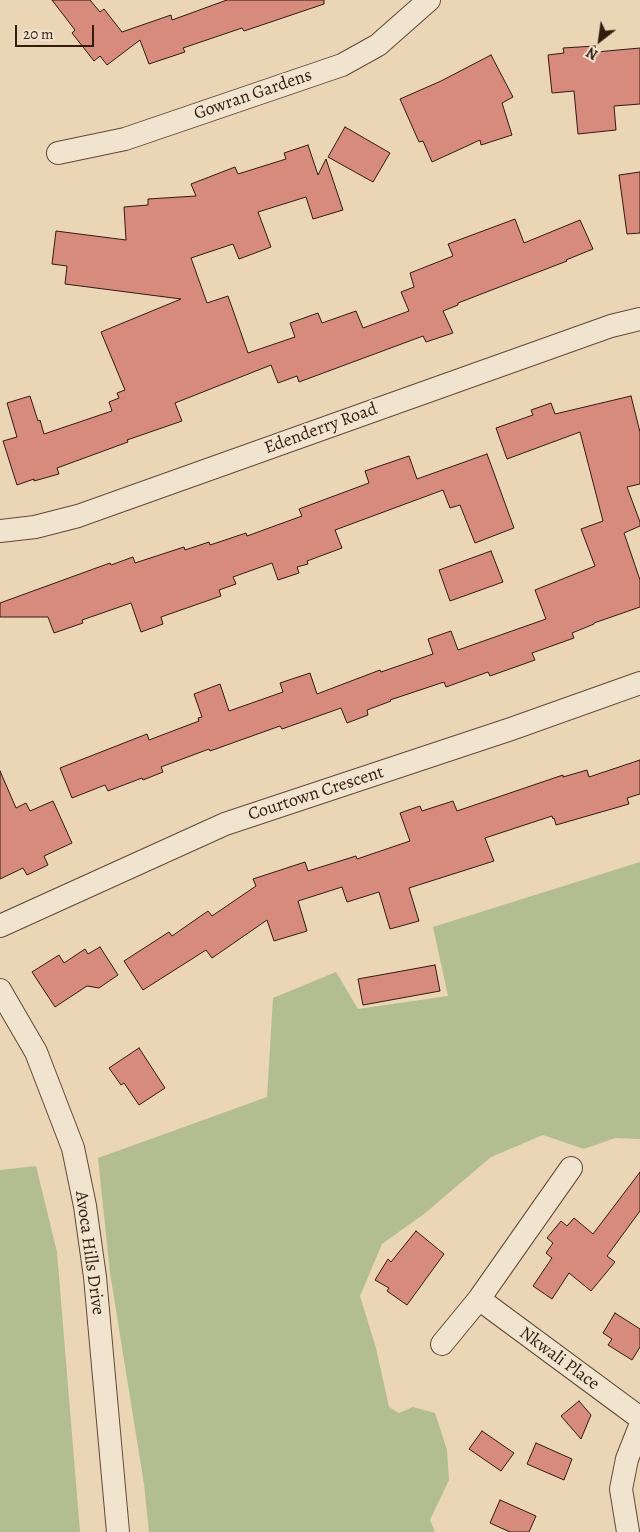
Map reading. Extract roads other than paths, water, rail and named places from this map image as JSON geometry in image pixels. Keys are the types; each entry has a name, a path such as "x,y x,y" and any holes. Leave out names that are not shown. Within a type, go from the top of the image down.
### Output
{"street":[{"name":"Gowran Gardens","path":"58,153 124,139 342,65 378,44 429,0"},
{"name":"Edenderry Road","path":"0,532 35,527 78,516 602,329 640,319"},
{"name":"Courtown Crescent","path":"0,926 225,824 510,729 640,683"},
{"name":"Avoca Hills Drive","path":"0,990 36,1052 73,1148 85,1206 94,1277 118,1532"},
{"path":"442,1344 479,1299 571,1168"},
{"name":"Nkwali Place","path":"479,1299 640,1418"},
{"path":"628,1532 621,1489 627,1459 640,1426"}]}
